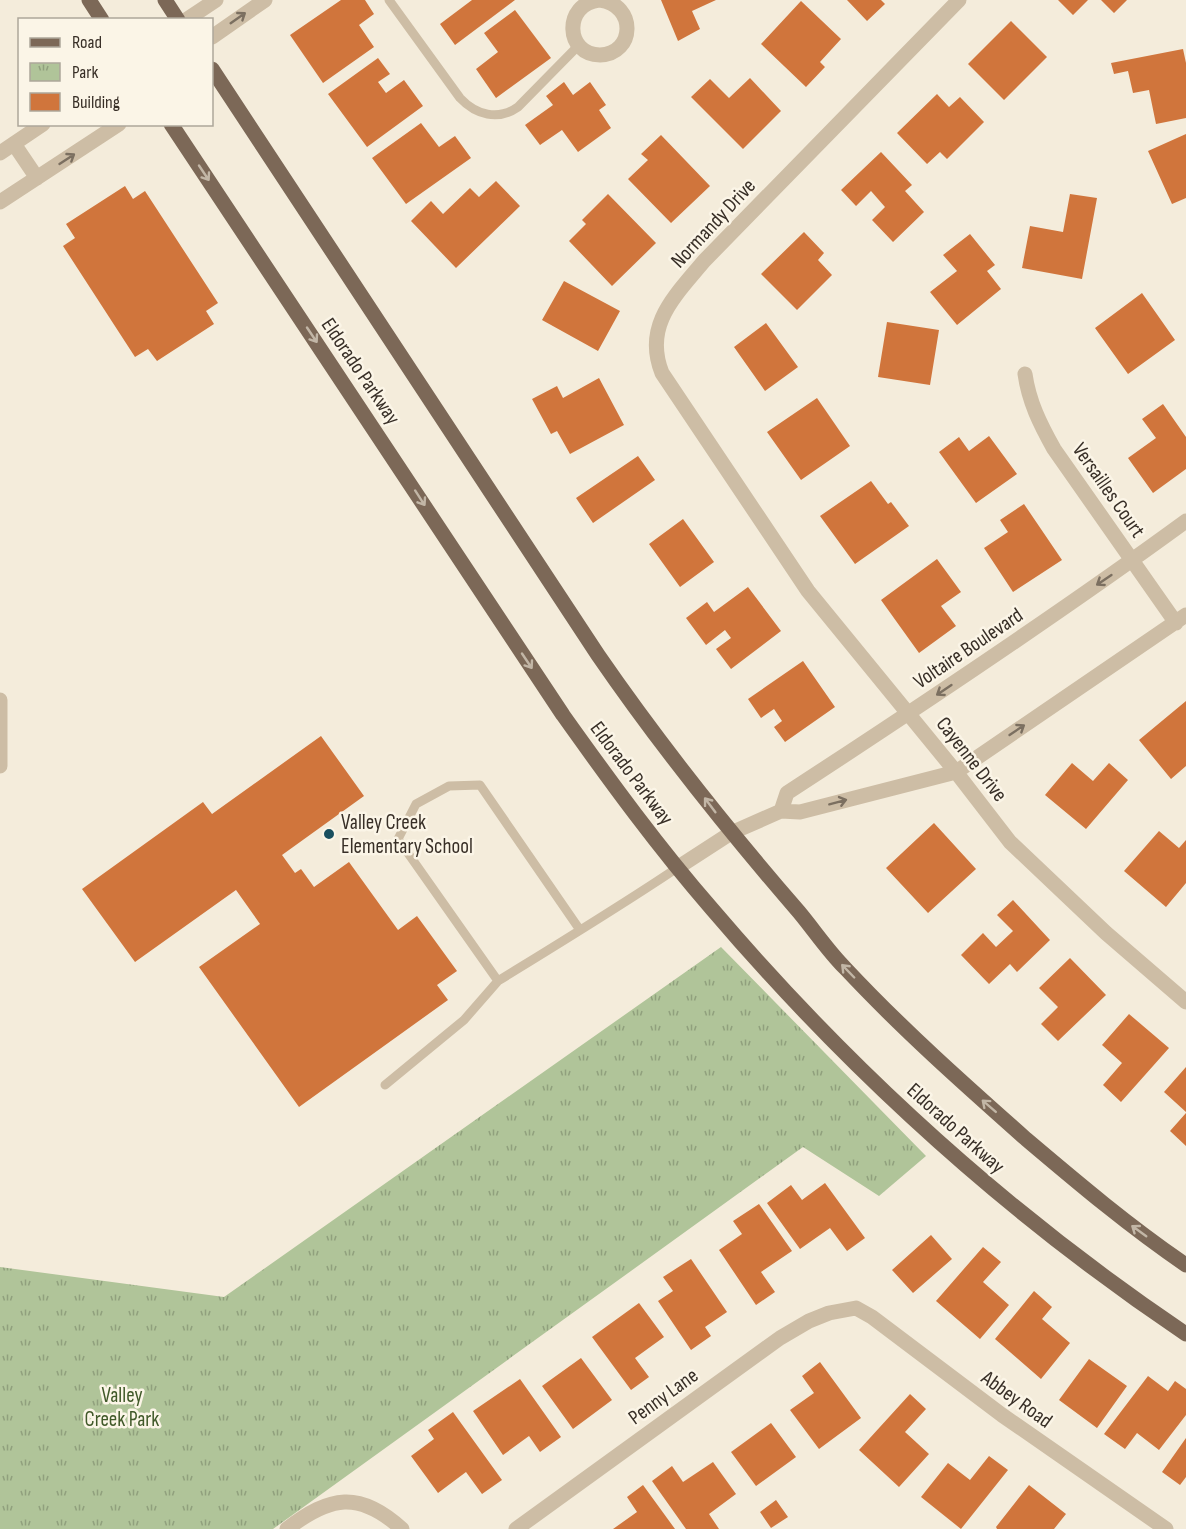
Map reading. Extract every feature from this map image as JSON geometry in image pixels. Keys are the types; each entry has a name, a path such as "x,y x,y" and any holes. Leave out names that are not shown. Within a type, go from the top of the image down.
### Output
{"main road":[{"path":"89,0 101,18"},
{"path":"165,0 177,18"},
{"name":"Eldorado Parkway","path":"213,71 598,655 731,833 843,967 906,1030 1059,1167 1122,1219 1186,1265"},
{"name":"Eldorado Parkway","path":"172,126 563,715 677,868 782,988 915,1120 1027,1218 1118,1287 1186,1334"}],"street":[{"path":"189,18 216,0"},
{"path":"213,36 265,0"},
{"path":"600,0 613,3 623,12 627,25 624,39 615,50 602,54 588,52 579,45 573,34 572,25 580,3 600,0"},
{"name":"Normandy Drive","path":"756,513 662,373 656,358 655,339 659,322 675,296 704,261 959,0"},
{"path":"0,153 40,126"},
{"path":"0,202 116,126"},
{"path":"14,144 36,178"},
{"name":"Versailles Court","path":"1025,374 1028,396 1039,423 1054,449 1132,560 1181,619"},
{"name":"Cayenne Drive","path":"756,513 808,591 956,771 1010,842 1106,933 1186,1002"},
{"name":"Voltaire Boulevard","path":"781,811 787,793 909,714 1186,521"},
{"path":"677,868 731,833 781,811 800,812 956,771 1181,619"},
{"path":"0,700 0,766"},
{"name":"Abbey Road","path":"843,1311 856,1308 872,1317 1002,1414 1166,1529"},
{"name":"Penny Lane","path":"516,1529 780,1338 809,1321 829,1313 843,1311"},
{"path":"287,1529 318,1509 346,1500 375,1508 402,1529"}],"lane":[{"path":"389,0 460,98 473,110 489,115 506,114 519,107 579,45"},
{"path":"498,981 398,839 416,804 449,786 480,785 580,930"},
{"path":"385,1086 464,1020 498,981 677,868"}],"green space":[{"name":"Valley Creek Park","path":"721,947 926,1156 879,1196 803,1147 273,1529 0,1529 0,1267 224,1297"}],"building":[{"path":"341,0 365,0 374,14 359,25 374,47 323,83 290,35"},
{"path":"472,0 515,0 455,45 440,24"},
{"path":"661,0 716,0 692,11 700,29 678,41"},
{"path":"847,0 881,0 885,4 867,21"},
{"path":"1058,0 1088,0 1073,15"},
{"path":"1101,0 1127,0 1114,13"},
{"path":"801,1 841,39 820,62 825,67 806,87 761,44"},
{"path":"515,10 551,58 496,98 476,69 498,52 484,33"},
{"path":"1011,21 1047,57 1004,100 968,64"},
{"path":"1183,49 1186,63 1186,118 1156,124 1149,90 1133,93 1128,71 1114,74 1111,63"},
{"path":"378,58 390,74 378,82 386,93 404,80 423,106 367,147 328,94"},
{"path":"750,78 781,111 743,149 691,97 710,79 729,98"},
{"path":"564,82 573,95 590,82 606,105 599,110 611,128 578,152 562,130 540,145 525,125 553,105 546,96"},
{"path":"937,94 949,107 960,97 984,122 947,159 940,152 927,164 897,133"},
{"path":"421,123 439,147 455,136 471,158 406,204 372,158"},
{"path":"1186,134 1186,198 1172,204 1148,151"},
{"path":"661,135 710,186 671,223 628,179 648,160 641,154"},
{"path":"881,152 912,185 905,191 924,212 893,242 872,220 885,207 871,191 856,206 841,190"},
{"path":"496,181 520,206 456,268 411,221 431,201 443,214 470,188 479,197"},
{"path":"125,186 133,199 145,191 218,303 206,311 214,324 157,361 148,349 135,357 63,246 75,238 66,224"},
{"path":"608,194 656,243 612,286 569,241 586,224 582,220"},
{"path":"1070,194 1097,198 1082,279 1022,268 1030,226 1063,232"},
{"path":"804,232 824,253 818,260 832,275 797,310 761,274"},
{"path":"970,234 995,265 987,271 1001,289 957,325 930,292 957,271 943,255"},
{"path":"564,281 620,311 598,351 542,320"},
{"path":"1142,293 1175,340 1128,374 1095,328"},
{"path":"887,322 939,330 930,385 878,377"},
{"path":"766,323 798,367 765,391 734,347"},
{"path":"599,378 624,425 570,454 557,431 551,434 532,399 557,386 563,398"},
{"path":"817,398 850,446 801,480 767,432"},
{"path":"1163,404 1186,437 1186,469 1153,493 1128,458 1156,438 1142,419"},
{"path":"989,436 1017,474 976,503 939,452 959,437 969,451"},
{"path":"638,456 655,480 593,523 576,498"},
{"path":"871,481 888,504 891,502 909,526 855,564 820,516"},
{"path":"1024,504 1062,560 1013,592 984,548 1008,532 1000,520"},
{"path":"683,519 714,562 680,587 649,544"},
{"path":"937,559 961,592 941,606 956,626 919,653 881,600"},
{"path":"748,587 781,631 731,669 716,649 731,638 725,630 706,645 686,618 707,602 714,612"},
{"path":"803,661 835,707 785,742 774,727 782,721 774,709 761,718 748,699"},
{"path":"1186,701 1186,766 1171,779 1139,740"},
{"path":"321,736 364,796 282,855 295,873 301,869 314,887 349,862 398,930 417,916 457,971 437,985 448,1000 299,1107 199,967 260,924 236,890 135,962 82,889 203,802 212,814"},
{"path":"1072,763 1093,781 1109,763 1128,780 1086,829 1045,795"},
{"path":"934,823 976,869 928,913 886,868"},
{"path":"1159,831 1179,848 1186,840 1186,883 1166,907 1124,871"},
{"path":"1013,900 1050,940 1017,972 1010,964 989,984 961,955 983,933 996,947 1013,931 997,915"},
{"path":"1070,958 1106,995 1058,1041 1041,1024 1058,1007 1039,988"},
{"path":"1129,1014 1169,1048 1121,1102 1103,1085 1122,1063 1102,1045"},
{"path":"1186,1067 1186,1112 1164,1092"},
{"path":"1186,1113 1186,1146 1170,1131"},
{"path":"825,1183 865,1238 847,1251 830,1228 800,1249 767,1203 791,1185 802,1200"},
{"path":"759,1204 792,1251 761,1272 775,1292 756,1305 719,1250 742,1234 733,1221"},
{"path":"931,1235 952,1259 913,1293 892,1270"},
{"path":"983,1247 1001,1262 983,1282 1009,1305 980,1339 936,1301"},
{"path":"691,1259 727,1312 705,1327 711,1336 691,1350 658,1301 673,1291 663,1277"},
{"path":"1034,1291 1052,1307 1042,1319 1070,1343 1041,1379 995,1339"},
{"path":"639,1303 664,1337 635,1358 649,1377 631,1390 592,1337"},
{"path":"581,1358 612,1400 573,1429 542,1386"},
{"path":"1089,1359 1127,1386 1097,1428 1059,1400"},
{"path":"820,1362 861,1418 819,1449 790,1410 814,1393 802,1376"},
{"path":"1148,1376 1168,1391 1175,1381 1186,1389 1186,1415 1159,1450 1137,1433 1125,1449 1104,1434"},
{"path":"520,1379 561,1437 540,1452 529,1436 503,1455 473,1411"},
{"path":"910,1394 926,1409 905,1432 929,1454 899,1487 859,1450"},
{"path":"453,1412 502,1480 482,1494 466,1472 438,1493 411,1456 434,1439 428,1430"},
{"path":"771,1423 796,1457 756,1486 731,1452"},
{"path":"1186,1438 1186,1477 1180,1485 1162,1472"},
{"path":"989,1456 1008,1470 961,1529 921,1497 948,1463 970,1480"},
{"path":"713,1462 736,1494 709,1514 719,1529 686,1529 652,1481 672,1466 683,1482"},
{"path":"643,1485 675,1529 613,1529 637,1512 627,1497"},
{"path":"1029,1485 1066,1514 1054,1529 997,1529 996,1527"},
{"path":"776,1500 788,1517 771,1528 760,1512"}],"place":[{"name":"Valley Creek Elementary School","path":"329,834"}]}
